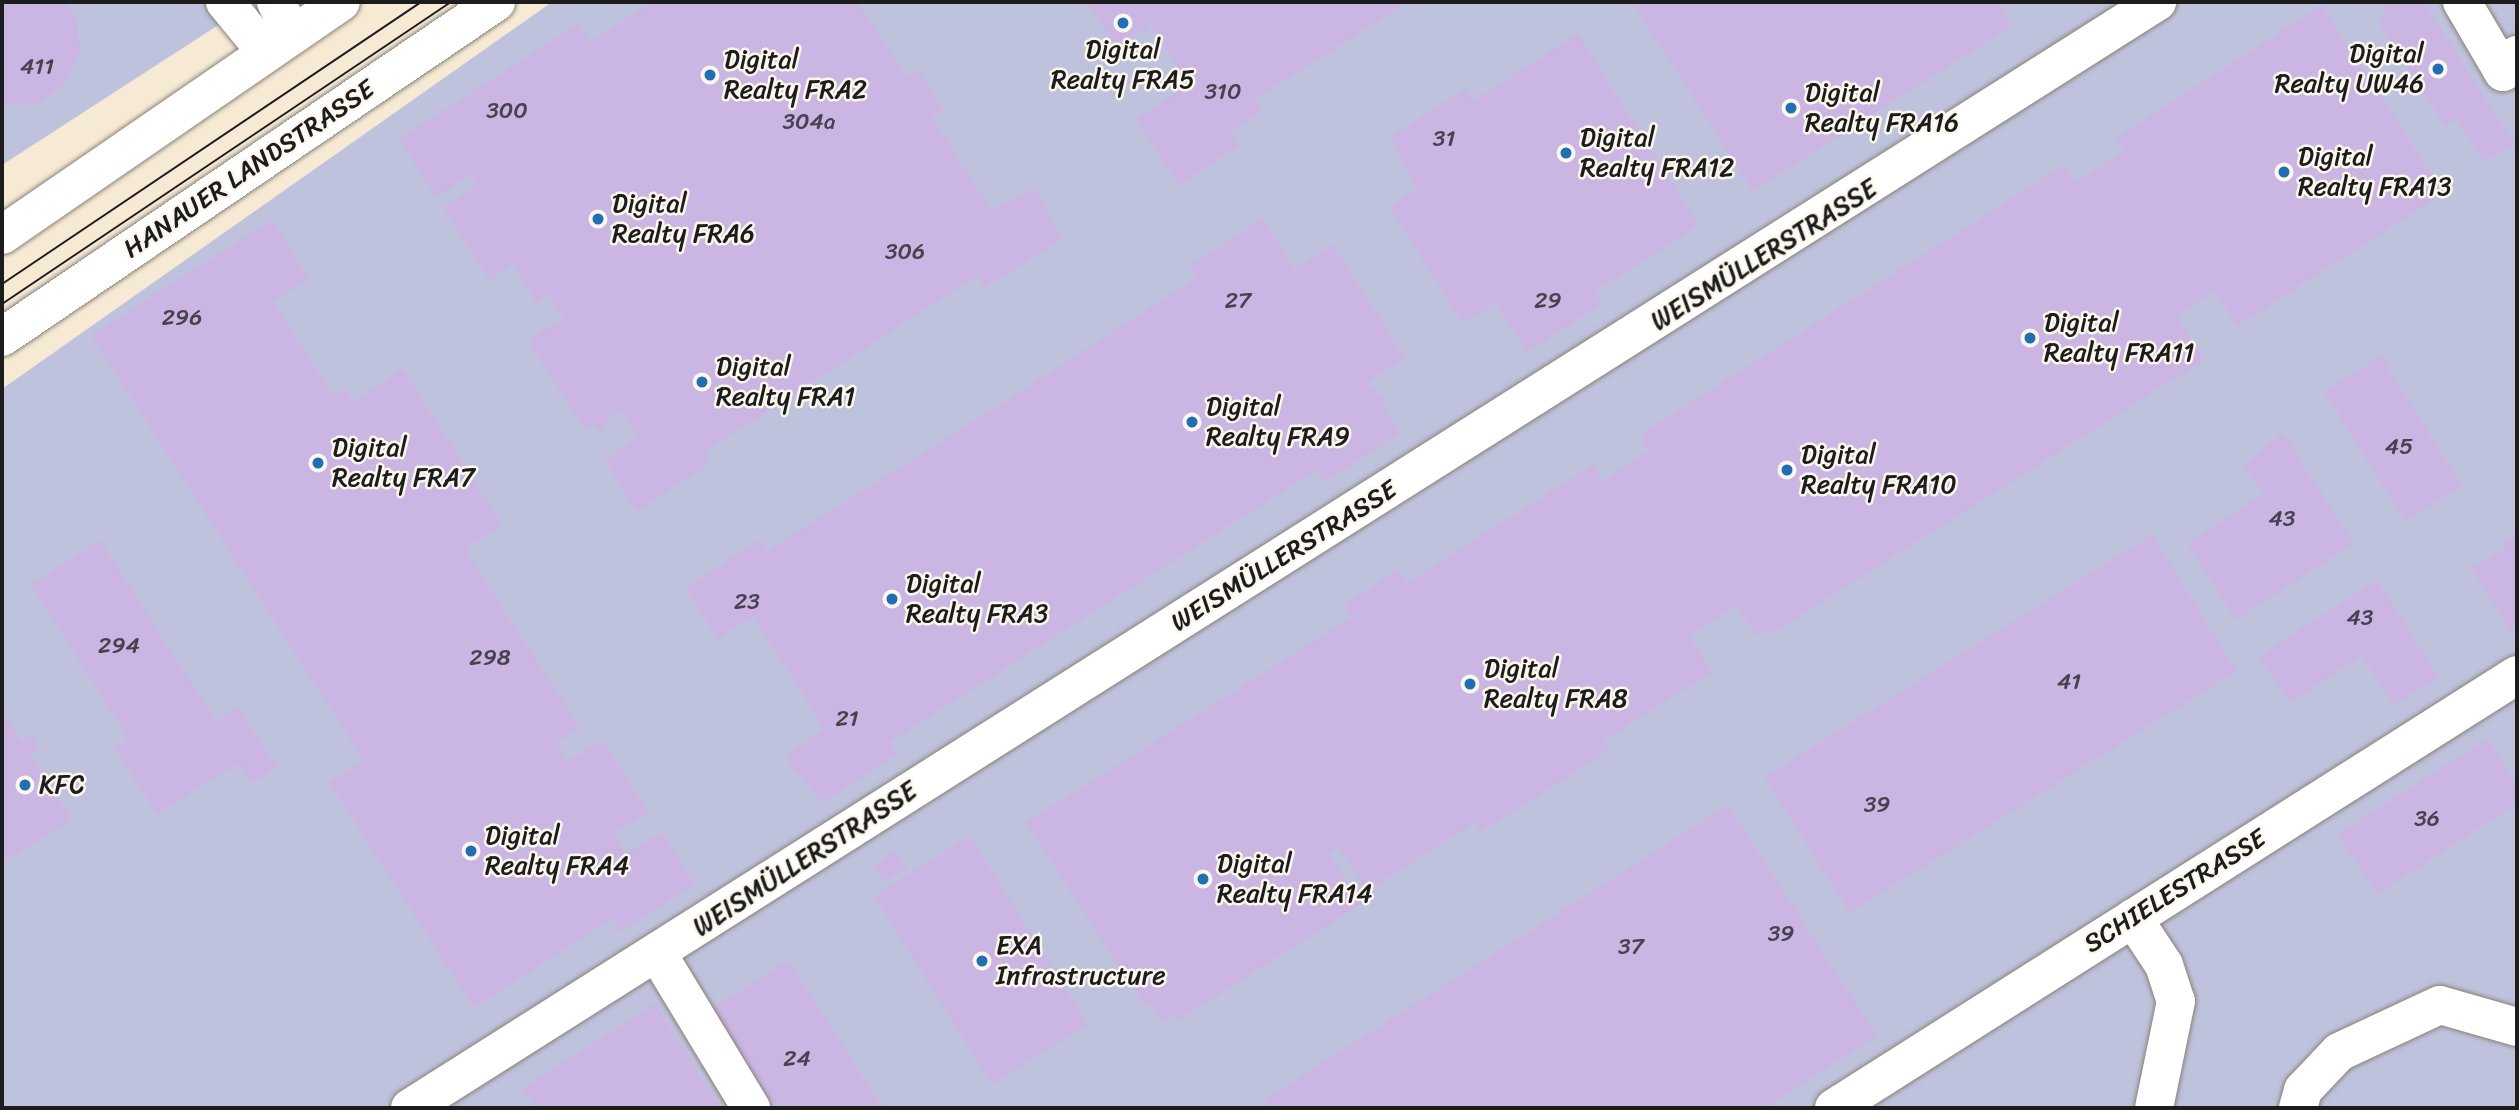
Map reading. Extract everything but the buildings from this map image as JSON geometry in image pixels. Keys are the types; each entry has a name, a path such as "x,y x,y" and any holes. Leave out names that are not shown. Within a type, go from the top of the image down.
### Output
{"street":[{"path":"225,2 278,29"},
{"path":"2,235 278,29 341,2"},
{"name":"HANAUER LANDSTRASSE","path":"2,337 496,2"},
{"name":"WEISMÜLLERSTRASSE","path":"411,1108 659,956 777,873 1561,384 2157,2"},
{"path":"2462,2 2503,72 2517,55"},
{"name":"SCHIELESTRASSE","path":"1834,1108 2517,675"},
{"path":"2133,918 2164,965 2176,1000 2154,1108"},
{"path":"659,956 751,1108"},
{"path":"2298,1108 2303,1090 2339,1052 2440,1005 2517,1027"}],"shaded area":[{"path":"2,2 254,2 2,165"},
{"path":"552,2 2517,2 2517,1108 2,1108 2,389"}],"tram line":[{"path":"2,284 421,2"},
{"path":"2,304 451,2"}],"place":[{"name":"Digital Realty FRA5","path":"1123,23"},
{"name":"Digital Realty UW46","path":"2438,69"},
{"name":"Digital Realty FRA2","path":"710,75"},
{"name":"Digital Realty FRA16","path":"1791,108"},
{"name":"Digital Realty FRA12","path":"1566,153"},
{"name":"Digital Realty FRA13","path":"2284,172"},
{"name":"Digital Realty FRA6","path":"598,219"},
{"name":"Digital Realty FRA11","path":"2030,338"},
{"name":"Digital Realty FRA1","path":"702,382"},
{"name":"Digital Realty FRA9","path":"1192,422"},
{"name":"Digital Realty FRA7","path":"318,463"},
{"name":"Digital Realty FRA10","path":"1787,470"},
{"name":"Digital Realty FRA3","path":"892,599"},
{"name":"Digital Realty FRA8","path":"1470,684"},
{"name":"KFC","path":"25,785"},
{"name":"Digital Realty FRA4","path":"471,851"},
{"name":"Digital Realty FRA14","path":"1203,879"},
{"name":"EXA Infrastructure","path":"982,961"}]}
